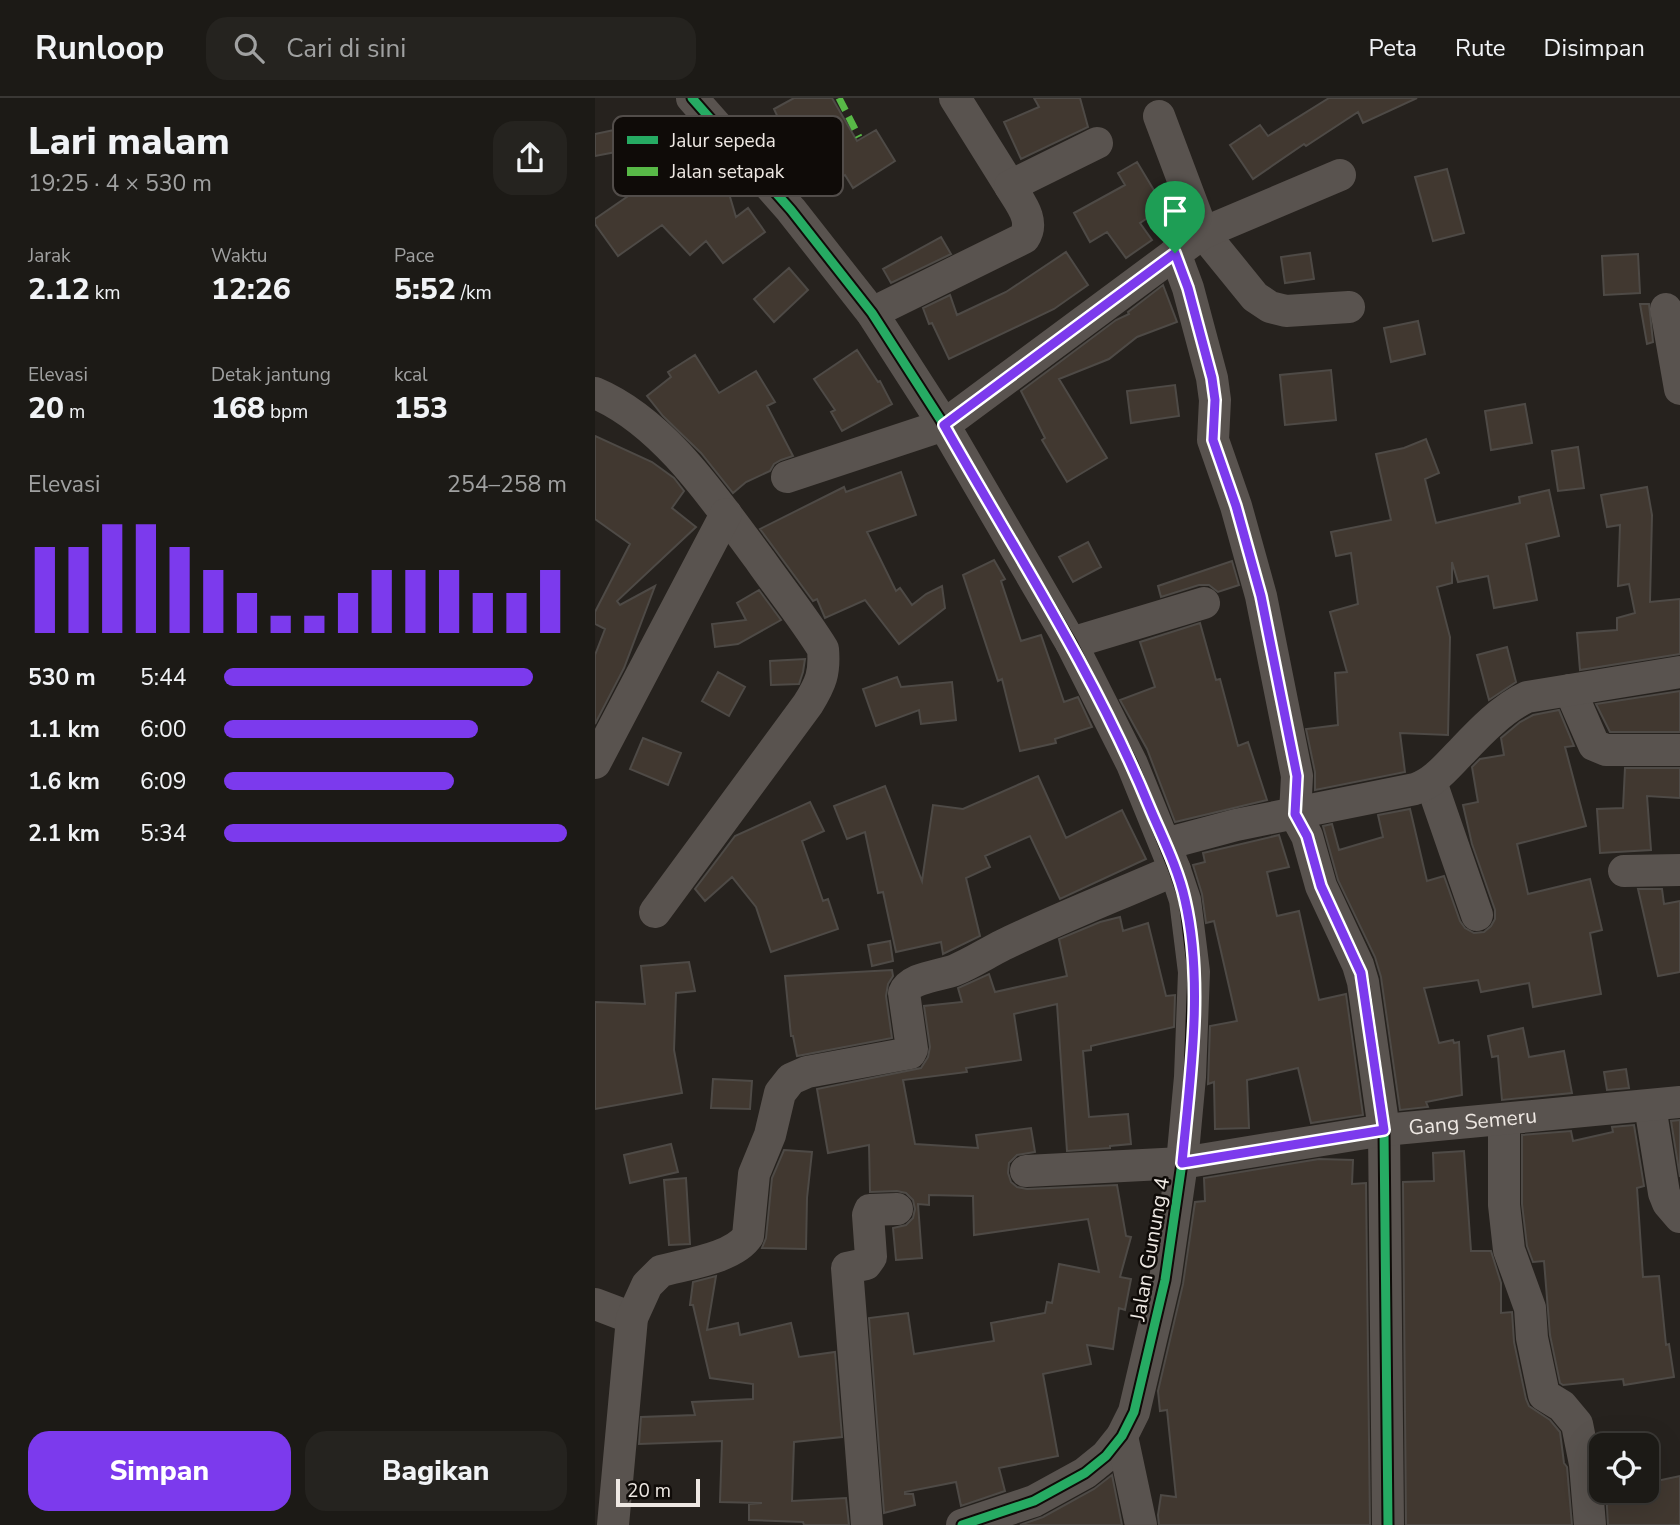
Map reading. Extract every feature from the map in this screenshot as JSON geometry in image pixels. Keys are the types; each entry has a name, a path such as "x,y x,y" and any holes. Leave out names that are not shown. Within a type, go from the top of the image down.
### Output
{"street":[{"name":"Jalan Gunung 4","path":"691,98 707,116"},
{"path":"872,313 1024,238 1029,228 1028,218 1010,186 955,98"},
{"path":"1159,116 1203,233 1255,297 1270,307 1286,311 1349,307"},
{"path":"1010,186 1097,144"},
{"path":"787,477 944,425 1203,233 1340,175"},
{"name":"Jalan Gunung 4","path":"778,196 872,313 944,425 1072,643 1132,764 1185,900 1194,972 1190,1077 1182,1163 1165,1280 1134,1412 1122,1436 1095,1464 1063,1486 1034,1501 962,1525"},
{"path":"1175,253 1188,288 1212,378 1215,400 1213,440 1236,506 1261,596 1297,776 1295,814 1307,836 1321,886 1361,973 1384,1130 1388,1525"},
{"path":"1666,309 1680,388"},
{"path":"595,393 618,403 675,452 726,514 823,649 825,670 809,704 655,912"},
{"path":"595,762 726,514"},
{"path":"1072,643 1204,603"},
{"path":"613,1525 632,1318 647,1285 661,1272 733,1251 744,1243 748,1236 754,1174 770,1135 781,1093 791,1079 807,1072 910,1053 912,1049 904,993 911,983 947,974 974,962 1170,857 1236,825 1415,789 1431,782 1519,700 1680,672"},
{"path":"1570,690 1594,745 1606,750 1680,750"},
{"path":"1431,782 1477,915"},
{"path":"1624,871 1680,870"},
{"path":"1665,1104 1664,1193 1668,1203 1680,1217"},
{"name":"Gang Semeru","path":"1026,1171 1182,1163 1384,1130 1665,1104"},
{"path":"1504,1120 1504,1205 1509,1250 1530,1308 1532,1338 1544,1395 1562,1406 1577,1424 1585,1464 1590,1525"},
{"path":"867,1525 847,1268 866,1264 871,1256 868,1215 870,1210 897,1209"},
{"path":"595,1304 632,1318"},
{"path":"1122,1436 1141,1525"}],"building":[{"path":"794,98 832,98 842,116 777,116 774,109"},
{"path":"1034,98 1080,98 1088,127 1021,159 1004,122 1039,107"},
{"path":"1329,98 1417,98 1363,123 1358,112 1253,179 1230,145 1260,125 1268,136"},
{"path":"843,117 857,141 876,130 895,161 853,188 845,175 843,176"},
{"path":"613,130 613,153 595,156 595,134"},
{"path":"1137,162 1164,207 1140,223 1152,240 1126,258 1107,232 1090,242 1074,213 1125,185 1118,173"},
{"path":"1447,169 1464,233 1433,241 1415,177"},
{"path":"628,196 730,196 736,217 748,208 765,232 723,263 706,241 690,255 662,225 618,256 595,224 595,219"},
{"path":"941,237 951,254 891,283 883,269"},
{"path":"1066,252 1088,285 1054,309 949,359 923,308 950,295 957,315 1006,292"},
{"path":"1310,253 1314,279 1285,283 1281,257"},
{"path":"1638,254 1640,293 1604,295 1602,256"},
{"path":"789,268 808,290 774,322 754,299"},
{"path":"1163,285 1177,322 1137,337 1109,359 1059,379 1107,458 1067,482 1042,440 1045,438 1021,391 1116,320 1129,314 1128,312"},
{"path":"1640,304 1649,304 1653,342 1647,344"},
{"path":"1418,321 1425,354 1391,362 1384,328"},
{"path":"857,350 878,382 880,381 892,404 842,431 831,412 835,410 814,379"},
{"path":"695,355 719,393 756,371 775,402 767,406 793,456 774,464 770,471 746,482 733,493 701,453 663,416 647,396 671,377 668,372"},
{"path":"1331,370 1336,420 1285,425 1280,375"},
{"path":"1175,385 1179,416 1131,423 1127,391"},
{"path":"1525,404 1532,443 1491,450 1485,411"},
{"path":"595,436 652,462 674,478 684,491 672,508 696,527 617,601 620,605 655,586 624,668 595,724 595,655 605,629 595,624 595,612 630,544 595,519"},
{"path":"1426,439 1439,473 1425,479 1436,523 1520,503 1519,497 1549,490 1559,536 1526,544 1537,600 1494,608 1488,576 1458,582 1452,562 1452,583 1437,587 1450,637 1448,735 1400,733 1405,772 1315,790 1315,772 1306,729 1338,725 1335,673 1347,672 1330,612 1358,604 1351,553 1336,556 1331,532 1391,520 1376,454 1404,448"},
{"path":"1578,447 1584,488 1558,491 1552,451"},
{"path":"901,472 916,515 867,532 896,591 900,588 912,605 942,586 945,608 899,644 865,600 825,618 817,599 813,601 760,529 844,487 846,492"},
{"path":"1647,487 1652,515 1650,602 1680,599 1680,654 1580,670 1577,633 1617,630 1617,618 1635,613 1629,584 1618,586 1620,525 1607,527 1601,495"},
{"path":"1088,542 1101,567 1073,582 1059,557"},
{"path":"994,560 1005,579 1001,581 1021,641 1041,635 1064,702 1078,697 1092,727 1055,739 1056,743 1020,751 1002,679 998,681 963,575"},
{"path":"1232,561 1239,585 1218,592 1209,585 1199,585 1161,597 1158,586"},
{"path":"759,590 781,620 738,644 715,647 712,624 746,620 737,603"},
{"path":"1200,623 1216,680 1220,679 1238,746 1248,742 1267,800 1175,822 1147,749 1120,700 1155,687 1140,642"},
{"path":"1507,647 1516,682 1489,700 1477,655"},
{"path":"805,659 799,684 771,685 770,661"},
{"path":"718,672 745,687 729,716 702,701"},
{"path":"897,677 901,687 952,682 956,720 921,724 919,710 876,726 863,689"},
{"path":"1680,691 1680,732 1610,732 1596,704"},
{"path":"1559,710 1574,746 1565,747 1586,826 1517,844 1528,894 1590,879 1602,930 1590,933 1601,994 1533,1007 1529,983 1481,992 1478,980 1424,988 1439,1043 1453,1040 1454,1043 1459,1042 1462,1095 1426,1102 1428,1107 1400,1110 1381,977 1375,957 1338,880 1323,826 1332,824 1339,850 1383,837 1378,815 1410,809 1427,881 1444,876 1465,928 1474,933 1484,932 1495,919 1495,910 1472,844 1463,805 1478,802 1472,767 1480,759 1504,755 1501,738 1520,722 1533,715"},
{"path":"643,738 681,753 668,785 630,769"},
{"path":"1625,768 1680,768 1680,798 1647,796 1651,850 1600,853 1597,809 1623,808"},
{"path":"1038,776 1066,838 1122,810 1146,859 1060,899 1030,836 985,856 990,867 966,878 980,936 943,954 941,942 896,952 883,892 878,893 865,832 847,839 834,806 885,786 922,881 933,805 963,809"},
{"path":"810,802 824,831 802,841 823,901 828,899 838,929 771,952 756,907 732,877 705,901 695,889 735,836"},
{"path":"1279,835 1289,867 1267,872 1277,916 1299,911 1319,1000 1346,994 1363,1115 1311,1123 1298,1068 1247,1080 1249,1128 1215,1129 1214,1082 1208,1084 1210,1026 1237,1021 1214,921 1206,923 1202,894 1193,865 1205,862 1203,853"},
{"path":"1638,889 1662,889 1664,904 1680,901 1680,972 1658,976"},
{"path":"1120,917 1123,931 1148,923 1166,996 1175,995 1174,1027 1091,1046 1091,1050 1083,1051 1089,1117 1128,1114 1131,1144 1067,1151 1057,1004 1014,1014 1021,1060 966,1068 967,1072 903,1080 915,1144 978,1148 976,1135 1031,1128 1035,1152 1017,1155 1009,1163 1011,1182 1017,1187 1027,1189 1117,1185 1126,1236 1131,1237 1120,1277 1131,1279 1125,1310 1119,1308 1113,1349 1087,1345 1091,1364 1043,1374 1058,1456 999,1468 1005,1491 961,1506 956,1482 905,1492 913,1494 915,1505 884,1513 869,1318 908,1313 914,1354 994,1341 991,1323 1045,1313 1047,1302 1052,1303 1059,1264 1099,1272 1088,1219 974,1235 973,1196 929,1195 929,1205 918,1204 922,1258 896,1260 893,1228 906,1225 913,1218 913,1200 906,1193 897,1191 870,1192 869,1145 828,1153 817,1089 921,1068 928,1057 930,1047 924,1006 962,1002 958,988 989,974 995,992 1067,976 1059,939"},
{"path":"890,941 893,961 872,966 868,945"},
{"path":"689,962 695,991 676,993 674,1050 682,1093 595,1109 595,1002 645,1004 641,966"},
{"path":"892,970 893,976 886,996 892,1038 797,1056 791,1036 785,976"},
{"path":"1523,1028 1529,1057 1564,1051 1572,1093 1502,1100 1498,1056 1492,1057 1488,1036"},
{"path":"1626,1069 1629,1088 1607,1090 1604,1072"},
{"path":"713,1079 752,1081 750,1109 711,1108"},
{"path":"1680,1120 1680,1177 1671,1121"},
{"path":"1634,1125 1644,1186 1637,1188 1643,1277 1659,1276 1666,1345 1669,1344 1674,1377 1624,1385 1623,1379 1563,1385 1560,1383 1550,1335 1544,1261 1533,1262 1527,1246 1522,1204 1522,1135 1571,1131 1573,1141 1613,1132 1612,1127"},
{"path":"671,1144 678,1172 630,1183 624,1155"},
{"path":"784,1150 812,1152 807,1198 806,1249 762,1248 766,1238 772,1178"},
{"path":"1464,1151 1471,1251 1491,1251 1501,1283 1501,1313 1512,1312 1514,1342 1526,1399 1529,1406 1550,1420 1560,1432 1564,1463 1567,1467 1572,1525 1406,1525 1403,1182 1434,1181 1433,1153"},
{"path":"1319,1159 1353,1160 1352,1184 1366,1183 1370,1525 1159,1525 1161,1495 1176,1497 1167,1410 1160,1411 1158,1391 1183,1284 1195,1202 1205,1201 1204,1178"},
{"path":"686,1178 690,1244 669,1245 664,1180"},
{"path":"716,1276 707,1330 738,1323 740,1335 791,1323 799,1357 835,1352 842,1437 794,1442 792,1501 846,1498 849,1525 804,1525 803,1522 749,1520 749,1504 762,1503 720,1502 722,1441 639,1444 641,1417 695,1415 692,1402 753,1399 753,1384 710,1378 693,1305 690,1305 693,1282"},
{"path":"1112,1475 1122,1525 1020,1525 1043,1517 1094,1489"},
{"path":"1680,1476 1680,1525 1608,1525 1607,1503 1659,1503 1659,1480"}],"marked path":[{"path":"839,98 859,137"}],"cycle path":[{"path":"692,98 708,116"},
{"path":"779,196 872,313 944,425 1071,643 1132,764 1185,900 1194,972 1190,1077 1182,1163 1165,1280 1134,1412 1122,1436 1106,1456 1085,1473 1034,1501 962,1525"},
{"path":"1175,253 1188,288 1212,378 1215,400 1213,440 1236,506 1261,596 1297,776 1295,814 1307,836 1321,886 1358,965 1363,982 1384,1130 1388,1525"}],"route":[{"path":"1175,253 1188,288 1212,378 1215,400 1213,440 1236,506 1261,596 1297,776 1295,814 1307,836 1321,886 1361,973 1384,1130 1182,1163 1190,1077 1194,972 1185,900 1132,764 1072,643 944,425 1175,253"}]}
